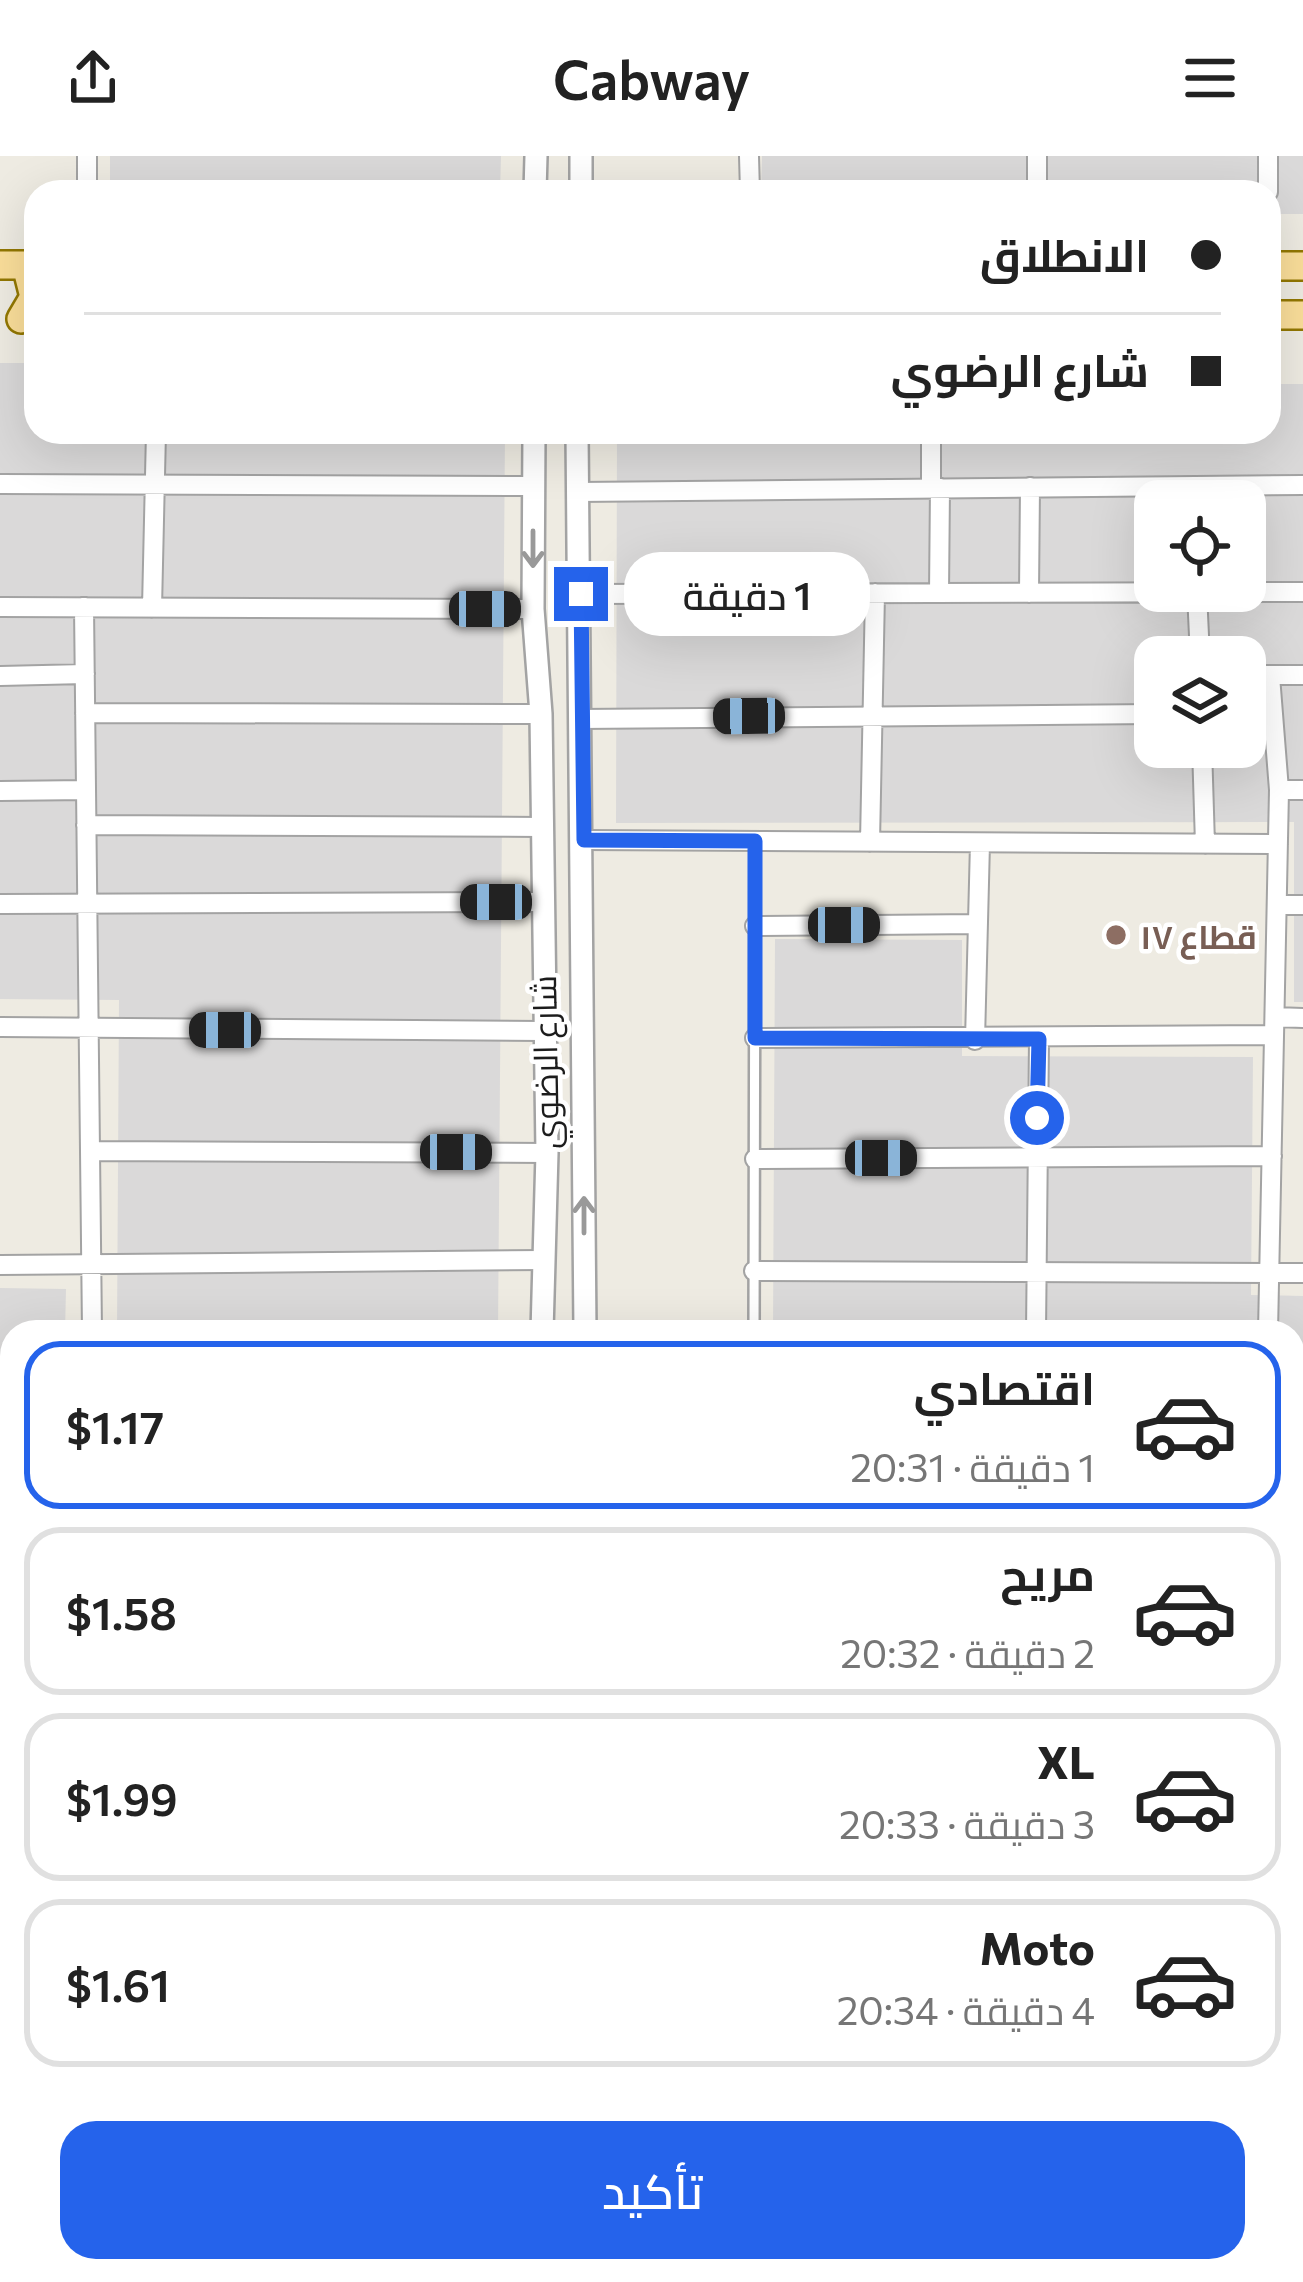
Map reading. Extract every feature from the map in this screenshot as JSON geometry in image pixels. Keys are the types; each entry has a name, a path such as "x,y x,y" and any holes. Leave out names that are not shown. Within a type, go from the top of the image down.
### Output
{"street":[{"path":"152,608 156,444"},
{"name":"شارع الرضوي","path":"534,444 533,609 541,713 542,1031 548,1153 542,1320"},
{"name":"شارع الرضوي","path":"578,444 585,1320"},
{"path":"932,444 940,593"},
{"path":"0,484 533,486"},
{"path":"578,492 1303,485"},
{"path":"1029,593 1030,487"},
{"path":"581,594 1134,592"},
{"path":"1266,592 1303,592"},
{"path":"871,842 877,713 875,593"},
{"path":"0,607 533,609"},
{"path":"84,607 92,1320"},
{"path":"0,676 85,674"},
{"path":"1266,676 1303,675"},
{"path":"1268,1320 1279,790 1270,676"},
{"path":"85,713 541,713"},
{"path":"579,719 1134,714"},
{"path":"1203,768 1205,844"},
{"path":"0,791 86,790"},
{"path":"1279,790 1303,790"},
{"path":"86,825 542,827"},
{"path":"584,840 1278,844"},
{"path":"975,1040 980,842"},
{"path":"0,904 541,902"},
{"path":"1277,905 1303,904"},
{"path":"755,926 978,924"},
{"path":"542,946 584,946"},
{"path":"755,1038 1039,1039 1275,1026 1303,1018"},
{"path":"0,1027 542,1031"},
{"path":"1036,1320 1039,1039"},
{"path":"90,1151 548,1153"},
{"path":"754,1159 1272,1156"},
{"path":"0,1265 543,1261"},
{"path":"754,1271 1303,1273"}],"lane":[{"path":"754,1320 755,841"}],"shaded area":[{"path":"110,156 501,156 500,180 110,180"},
{"path":"762,156 1303,156 1303,214 1281,214 1281,180 761,180"},
{"path":"0,363 24,363 24,444 505,444 498,1320 117,1320 119,1000 0,999"},
{"path":"1281,384 1303,384 1303,1002 1294,1002 1294,822 616,823 617,444 1281,444"},
{"path":"775,939 962,940 962,1056 1253,1057 1251,1295 1303,1296 1303,1320 773,1320"},
{"path":"0,1288 66,1289 65,1320 0,1320"}],"place":[{"name":"قطاع ١٧","path":"1116,935"}],"route":[{"path":"581,594 584,840 755,841 755,1038 1039,1039 1037,1118"}]}
